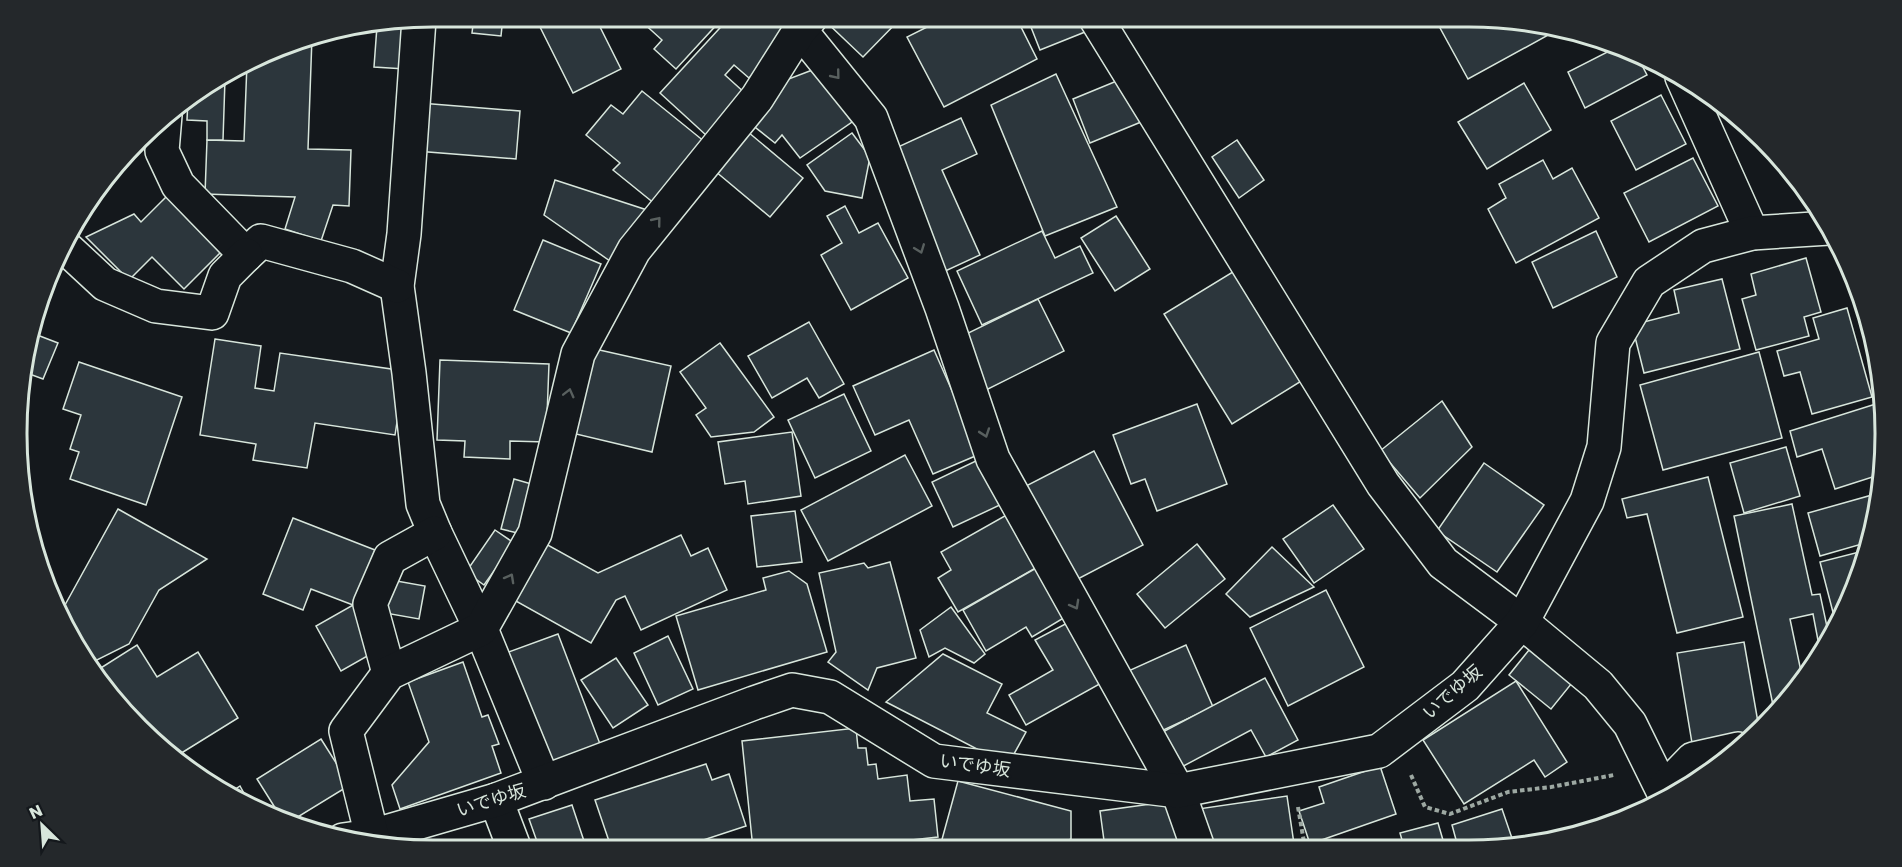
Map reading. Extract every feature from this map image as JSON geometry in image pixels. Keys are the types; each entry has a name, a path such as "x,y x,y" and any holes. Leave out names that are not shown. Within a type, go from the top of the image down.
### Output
{"street":[{"path":"361,833 346,731 389,673 481,629 535,533 579,354 634,250 757,98 802,27"},
{"path":"808,27 871,118 942,308 993,459 1179,791 1195,840"},
{"path":"1102,27 1383,484 1443,563 1522,622 1598,685 1630,724 1660,785 1693,759 1720,753"},
{"path":"418,28 404,234 397,286 423,504 481,629 543,783"},
{"path":"1689,93 1752,233"},
{"path":"164,129 162,151 178,185 246,255"},
{"name":"いでゆ坂","path":"375,836 496,800 792,690 830,697 934,761 1179,791 1379,751 1465,686 1522,622 1587,501 1604,447 1613,343 1649,282 1703,246 1752,233 1820,229"},
{"path":"70,252 105,284 156,306 212,313 225,276 261,241 352,266 397,286"},
{"path":"389,673 370,604 390,558 435,533"},
{"path":"496,800 512,840"}],"path":[{"path":"1394,739 1425,807 1450,814 1508,792 1551,787 1660,785"}],"building":[{"path":"473,27 502,27 501,36 472,33"},
{"path":"540,27 600,27 621,69 573,93"},
{"path":"648,27 715,27 676,69 654,49 662,40"},
{"path":"721,27 781,27 789,34 749,78 734,65 725,75 746,94 707,136 660,93"},
{"path":"832,27 892,27 863,57"},
{"path":"927,27 1021,27 1037,59 944,107 907,37"},
{"path":"1031,27 1083,27 1085,32 1040,50"},
{"path":"1439,27 1495,28 1548,35 1468,79"},
{"path":"408,28 405,69 374,67 377,31"},
{"path":"312,46 308,149 351,150 349,206 333,205 321,241 285,229 295,197 205,194 207,140 244,141 247,73"},
{"path":"1607,52 1643,67 1647,75 1585,108 1568,72"},
{"path":"815,69 852,122 800,158 782,135 775,143 751,124 778,83"},
{"path":"1056,74 1117,207 1045,236 991,105"},
{"path":"1124,78 1141,122 1090,143 1073,99"},
{"path":"1524,83 1551,130 1487,169 1458,122"},
{"path":"225,85 223,140 207,140 207,121 187,120 187,110"},
{"path":"642,91 705,142 655,204 613,170 620,163 586,135 611,105 623,114"},
{"path":"1661,95 1686,144 1636,170 1611,121"},
{"path":"420,103 520,111 516,159 416,151"},
{"path":"961,118 977,154 942,170 980,255 941,273 887,152"},
{"path":"748,132 803,178 770,217 715,171"},
{"path":"852,133 870,157 862,198 825,191 807,165"},
{"path":"1237,140 1264,180 1239,198 1212,157"},
{"path":"1693,158 1718,206 1649,242 1624,193"},
{"path":"1543,160 1553,179 1572,168 1599,218 1516,263 1488,209 1506,198 1499,184"},
{"path":"555,180 647,210 610,261 544,215"},
{"path":"174,189 229,244 184,289 152,257 129,280 86,237 134,214 141,222"},
{"path":"845,206 859,233 878,223 908,278 851,310 821,255 842,243 827,216"},
{"path":"1116,216 1150,269 1115,291 1081,238"},
{"path":"1042,231 1055,258 1080,246 1093,273 982,325 957,271"},
{"path":"1596,231 1617,277 1553,308 1532,262"},
{"path":"543,240 601,264 571,333 514,310"},
{"path":"1806,258 1821,312 1804,317 1809,336 1756,350 1742,299 1756,295 1751,274"},
{"path":"1236,270 1303,380 1232,424 1164,314"},
{"path":"1722,279 1740,349 1644,373 1632,325 1679,313 1674,290"},
{"path":"1038,299 1064,351 986,390 960,337"},
{"path":"1847,308 1872,397 1812,414 1800,372 1784,376 1777,351 1819,339 1813,318"},
{"path":"809,322 844,384 819,398 807,378 772,398 748,356"},
{"path":"39,336 58,343 43,379 31,375"},
{"path":"215,339 261,346 255,388 274,391 280,353 405,371 395,435 315,423 307,468 253,460 256,444 200,435"},
{"path":"720,343 774,417 754,432 711,437 696,415 706,408 680,372"},
{"path":"595,349 671,366 652,452 576,434"},
{"path":"934,350 980,454 933,474 909,420 875,435 853,386"},
{"path":"1759,352 1782,438 1663,470 1640,385"},
{"path":"440,360 549,364 546,442 510,441 510,459 464,457 465,441 437,440"},
{"path":"79,362 182,397 146,505 70,479 79,452 70,449 81,415 63,409"},
{"path":"844,394 871,451 815,478 788,420"},
{"path":"1442,401 1472,447 1420,498 1380,451"},
{"path":"1197,404 1227,484 1157,511 1145,479 1131,484 1113,435"},
{"path":"1874,405 1873,477 1835,489 1822,449 1797,457 1790,431"},
{"path":"792,432 801,496 748,504 745,481 725,484 718,442"},
{"path":"1786,447 1800,496 1744,513 1730,463"},
{"path":"1094,451 1143,545 1074,581 1024,487"},
{"path":"905,455 932,506 828,561 801,510"},
{"path":"980,459 1002,504 953,527 932,482"},
{"path":"1484,463 1544,505 1497,572 1437,531"},
{"path":"1708,477 1743,617 1677,633 1647,514 1627,518 1622,499"},
{"path":"514,479 535,485 522,534 501,529"},
{"path":"1870,495 1859,545 1820,556 1808,513"},
{"path":"1792,504 1812,595 1820,594 1827,626 1818,641 1813,614 1790,619 1800,668 1773,703 1734,516"},
{"path":"1333,505 1364,549 1314,583 1283,539"},
{"path":"118,509 207,559 159,590 129,644 97,660 81,637 65,605"},
{"path":"795,511 802,562 757,567 751,516"},
{"path":"1010,513 1041,565 958,612 938,578 951,570 941,552"},
{"path":"293,518 375,550 353,605 311,589 303,610 263,594"},
{"path":"495,530 514,543 484,585 466,572"},
{"path":"681,535 691,556 708,548 727,590 641,630 625,596 616,600 591,643 514,600 546,544 598,573"},
{"path":"1197,544 1225,579 1165,628 1137,594"},
{"path":"1272,547 1314,587 1250,617 1226,594"},
{"path":"1857,553 1833,613 1820,562"},
{"path":"890,562 916,658 877,668 868,690 828,662 836,652 819,573 864,563 868,568"},
{"path":"1038,567 1067,616 1032,637 1026,627 986,651 963,610"},
{"path":"789,571 807,584 827,652 698,690 676,616 766,590 763,578"},
{"path":"391,580 425,586 419,619 385,613"},
{"path":"1326,590 1364,667 1288,706 1250,628"},
{"path":"353,605 378,650 341,671 316,626"},
{"path":"951,607 985,654 974,663 945,648 929,657 920,630"},
{"path":"1071,621 1105,681 1026,725 1009,695 1053,670 1035,640"},
{"path":"558,634 600,744 544,765 503,654"},
{"path":"668,636 693,689 658,705 634,653"},
{"path":"1744,642 1758,719 1741,735 1692,743 1677,653"},
{"path":"137,645 157,677 198,652 238,718 182,753 128,702 102,667"},
{"path":"1186,645 1213,707 1155,734 1126,672"},
{"path":"1529,650 1572,683 1551,709 1509,675"},
{"path":"943,654 1002,684 987,713 1026,732 1008,765 886,702"},
{"path":"616,658 648,705 613,728 581,680"},
{"path":"463,662 482,717 488,715 499,744 492,746 501,773 400,809 392,785 429,742 408,682"},
{"path":"1265,678 1298,740 1266,757 1251,730 1176,770 1157,735"},
{"path":"1516,681 1567,762 1545,777 1534,760 1464,804 1423,740"},
{"path":"856,728 858,748 866,748 868,765 876,764 878,779 907,775 910,801 934,799 938,837 911,840 752,840 742,741"},
{"path":"321,739 350,785 299,816 275,808 257,779"},
{"path":"706,764 712,780 729,774 746,826 703,840 609,840 595,800"},
{"path":"1380,766 1396,814 1321,840 1309,840 1299,811 1324,803 1319,787"},
{"path":"958,781 1071,811 1071,839 1069,840 942,840"},
{"path":"1287,796 1293,840 1209,840 1198,809"},
{"path":"1180,800 1186,840 1104,840 1100,811"},
{"path":"572,805 584,840 536,840 529,819"},
{"path":"1502,809 1512,838 1456,840 1452,825"},
{"path":"1438,823 1443,840 1402,840 1400,833"}]}
